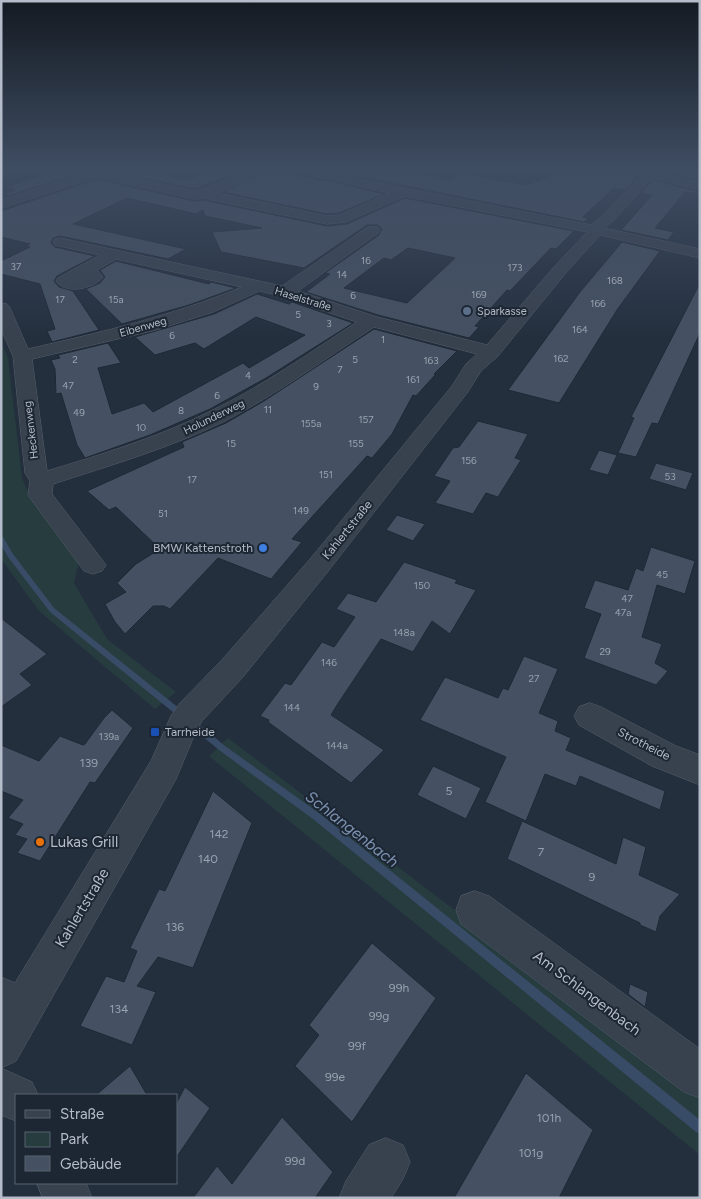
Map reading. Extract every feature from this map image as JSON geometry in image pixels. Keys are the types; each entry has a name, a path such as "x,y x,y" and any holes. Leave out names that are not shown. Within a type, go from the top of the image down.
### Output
{"street":[{"path":"566,225 700,254"},
{"name":"Kahlertstraße","path":"1,1046 12,1003 192,724 232,669 341,538 460,389 480,370 490,353 559,271 596,231 605,225"},
{"path":"285,292 373,230"},
{"name":"Haselstraße","path":"60,242 285,292 371,321 490,353"},
{"path":"86,270 114,254"},
{"name":"Eibenweg","path":"22,356 150,326 207,308 259,286"},
{"name":"Heckenweg","path":"1,308 22,356 36,473 42,480 40,495 94,565"},
{"name":"Holunderweg","path":"42,480 153,445 218,416 245,402 371,321"},
{"name":"Strotheide","path":"590,716 664,756 700,770"},
{"name":"Am Schlangenbach","path":"475,910 700,1076"},
{"path":"1,1090 15,1097"},
{"path":"61,1184 68,1198"}],"green space":[{"path":"1,342 8,358 22,478 28,492 79,562 74,583 107,639 176,692 155,709 39,611 1,559"},
{"path":"228,738 700,1096 700,1155 209,756"}],"building":[{"path":"1,225 77,225 186,249 168,259 60,236 53,238 51,243 55,247 95,256 57,276 54,281 59,287 73,291 99,330 52,342 47,331 55,329 40,284 1,274 1,261 30,247 25,246 30,244 1,237"},
{"path":"248,225 543,225 574,231 556,249 551,248 510,291 507,290 475,326 479,327 469,338 378,315 306,292 330,274 325,273 379,235 382,229 378,225 367,225 304,268 221,252 212,232 262,228","holes":["408,248 455,258 407,303 344,288 384,258 391,260"]},
{"path":"625,225 658,225 655,228 674,232 668,240 621,230"},
{"path":"622,242 660,251 617,310 559,403 508,390 580,292"},
{"path":"116,261 209,284 211,282 236,288 189,305 122,324 86,289 100,283 105,277 100,270"},
{"path":"700,283 700,333 658,424 652,423 636,457 618,453 634,418 631,417"},
{"path":"257,294 289,304 292,302 353,323 266,378 210,409 150,435 85,458 77,445 61,393 56,394 55,369 51,360 60,358 58,355 108,343 121,363 98,368 112,414 144,403 153,412 243,363 249,368 305,335 256,317 204,349 195,343 155,355 135,337 214,314"},
{"path":"374,329 457,351 434,374 436,374 416,396 413,395 392,434 372,458 367,456 292,539 302,542 271,579 218,558 170,609 164,606 153,606 125,634 115,622 105,604 126,592 117,583 136,564 160,549 116,507 109,510 87,491 184,447 182,442 226,423 264,401"},
{"path":"478,421 528,434 515,458 521,460 498,497 486,493 473,514 435,503 450,481 434,476 453,448 459,447"},
{"path":"599,450 617,455 608,475 589,470"},
{"path":"656,463 693,473 686,490 649,479"},
{"path":"397,515 425,524 413,541 386,530"},
{"path":"651,547 695,561 685,594 657,585 642,637 662,644 655,663 668,671 656,685 584,658 601,614 584,608 595,580 628,590 636,568 643,571"},
{"path":"404,562 457,580 455,583 476,590 450,634 432,621 413,652 381,639 337,705 331,715 384,750 351,783 268,722 269,720 260,716 285,683 291,685 322,642 334,647 355,617 336,609 348,593 376,602"},
{"path":"1,618 47,654 20,674 32,685 1,707"},
{"path":"524,656 558,669 539,713 558,721 555,731 571,738 566,750 665,791 660,810 580,776 576,786 545,774 526,821 485,802 506,757 420,720 445,677 498,698 503,688 508,690"},
{"path":"112,710 133,728 95,783 90,782 40,861 17,853 27,839 15,835 23,824 8,818 23,800 1,791 1,745 39,761 60,736 83,745 85,744"},
{"path":"433,766 481,788 466,819 417,795"},
{"path":"213,791 252,823 193,968 158,957 137,986 156,992 132,1045 80,1026 106,976 124,982 137,951 130,948 159,889 165,891"},
{"path":"522,821 616,864 623,837 646,847 639,875 680,894 660,916 656,932 640,925 640,923 507,859"},
{"path":"372,943 436,998 352,1122 295,1066 319,1035 309,1025"},
{"path":"630,984 648,992 645,1007 628,994"},
{"path":"130,1066 146,1094 97,1094"},
{"path":"526,1073 593,1130 559,1198 454,1198"},
{"path":"185,1087 210,1108 178,1155 178,1100"},
{"path":"282,1117 333,1172 315,1198 193,1198 217,1166 232,1184"}],"waterway":[{"name":"Schlangenbach","path":"1,538 10,555 52,610 182,715"},
{"name":"Schlangenbach","path":"192,723 222,748 316,816 700,1128"}],"place":[{"name":"Sparkasse","path":"467,311"},
{"name":"BMW Kattenstroth","path":"263,548"},
{"name":"Tarrheide","path":"155,732"},
{"name":"Lukas Grill","path":"40,842"}]}
